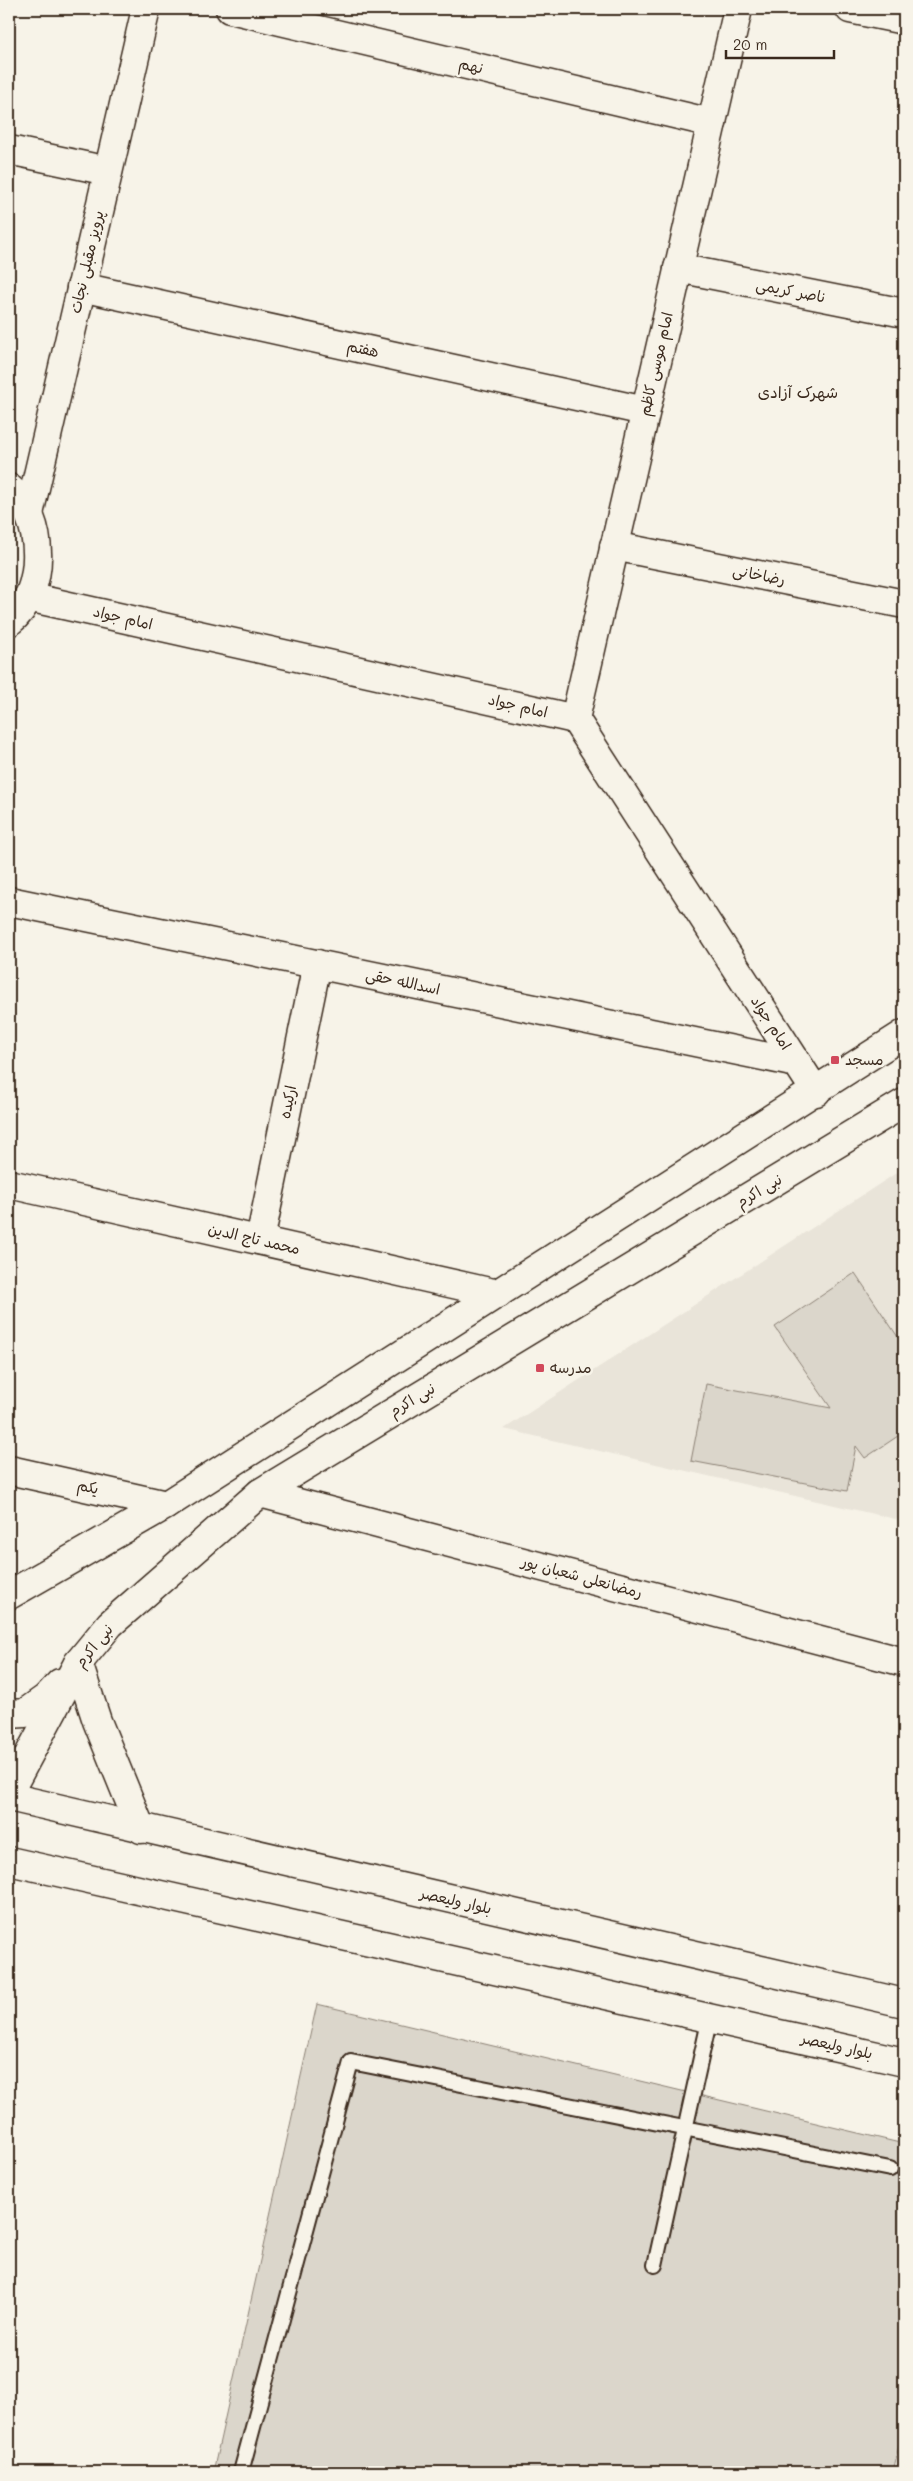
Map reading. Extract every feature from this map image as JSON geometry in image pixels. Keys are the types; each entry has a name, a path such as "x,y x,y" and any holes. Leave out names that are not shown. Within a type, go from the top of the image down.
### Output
{"street":[{"name":"پرویز مقبلی نجات","path":"29,514 146,9"},
{"name":"نهم","path":"230,9 712,123"},
{"name":"امام موسی کاظم","path":"575,719 738,9"},
{"path":"850,9 904,20"},
{"path":"9,150 108,171"},
{"name":"ناصر کریمی","path":"678,268 904,313"},
{"name":"هفتم","path":"82,287 645,411"},
{"path":"9,488 29,514 37,542 37,570 28,597 9,622"},
{"name":"رضاخانی","path":"614,546 904,604"},
{"name":"امام جواد","path":"28,597 575,719 816,1092"},
{"name":"اسدالله حقی","path":"9,900 797,1063"},
{"name":"ارکیده","path":"260,1240 317,964"},
{"path":"9,1596 166,1505 816,1092 904,1034"},
{"name":"نبی اکرم","path":"9,1792 78,1663 110,1624 260,1492 904,1103"},
{"name":"محمد تاج الدین","path":"9,1184 498,1294"},
{"name":"یکم","path":"9,1470 166,1505"},
{"name":"رمضانعلی شعبان پور","path":"260,1492 904,1662"},
{"path":"9,1714 25,1713 46,1698 78,1663 97,1721 140,1829"},
{"name":"بلوار ولیعصر","path":"9,1797 140,1829 904,2003"},
{"name":"بلوار ولیعصر","path":"9,1860 904,2062"}],"lane":[{"path":"655,2265 710,2018"},
{"path":"240,2472 352,2062 890,2169"}],"shaded area":[{"path":"904,1168 904,1521 504,1429"},
{"path":"855,1273 904,1346 904,1432 865,1458 856,1446 847,1491 691,1461 706,1384 831,1408 775,1327"},
{"path":"317,2004 904,2144 904,2424 893,2472 213,2472"},
{"path":"904,2444 904,2472 897,2472"}],"place":[{"name":"مسجد","path":"835,1060"},
{"name":"مدرسه","path":"540,1368"}],"district":[{"name":"شهرک آزادی","path":"798,392"}]}
